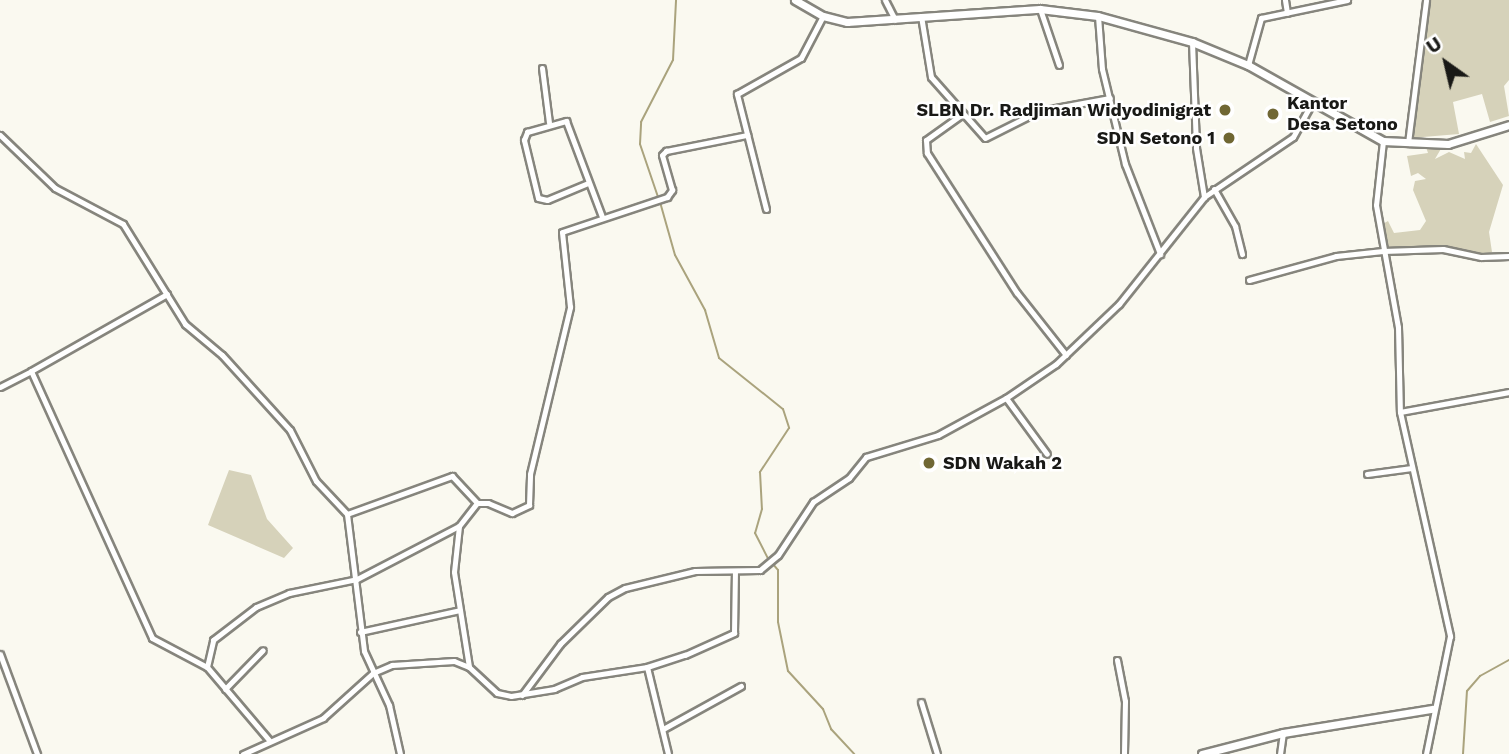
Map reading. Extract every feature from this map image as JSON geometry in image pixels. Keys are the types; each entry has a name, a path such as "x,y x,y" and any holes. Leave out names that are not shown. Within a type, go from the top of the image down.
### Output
{"main road":[{"path":"795,0 823,16 847,22 1040,9 1098,16 1192,42 1248,65 1311,104 1383,141 1448,144 1509,124"},
{"path":"1202,754 1283,733 1432,709"}],"street":[{"path":"885,0 895,20"},
{"path":"1285,0 1287,13"},
{"path":"1248,65 1257,21 1347,0"},
{"path":"1408,144 1426,0"},
{"path":"1040,9 1059,65"},
{"path":"766,209 737,94 801,58 823,16"},
{"path":"921,16 927,69 961,115 988,138 1039,111 1110,98"},
{"path":"1098,16 1102,69 1132,188 1160,254"},
{"path":"1192,42 1196,148 1203,197"},
{"path":"541,68 549,123"},
{"path":"522,695 560,644 608,597 666,576 720,568 752,573 769,565 807,509 849,478 866,457 938,435 1006,398 1066,355 1119,304 1203,197 1293,137 1311,104"},
{"path":"961,115 926,140 927,153 1017,293 1066,355"},
{"path":"588,183 547,200 538,198 525,135 549,123 566,121 602,218"},
{"path":"0,135 55,188 123,224 185,324 222,355 290,430 316,481 347,514 360,632 373,673 389,705 400,754"},
{"path":"347,514 452,476 477,503 488,503 512,513 529,505 530,474 570,307 561,234 670,195 672,186 662,155 666,151 747,135"},
{"path":"1383,141 1376,205 1398,327 1400,412 1450,636 1432,709 1426,754"},
{"path":"1214,189 1235,226 1242,254"},
{"path":"1249,281 1336,256 1383,251 1443,249 1481,257 1509,256"},
{"path":"0,387 167,294"},
{"path":"31,371 152,638 207,667 269,740"},
{"path":"1400,412 1509,392"},
{"path":"1006,398 1047,454"},
{"path":"1367,474 1412,468"},
{"path":"207,667 213,640 256,607 289,593 356,579 459,526 477,503"},
{"path":"459,526 454,572 469,667"},
{"path":"243,754 323,718 373,673 421,660 454,660 469,667 497,693 522,695 554,690 582,677 647,667 734,633 735,571"},
{"path":"360,632 460,610"},
{"path":"225,689 263,650"},
{"path":"0,654 37,754"},
{"path":"1117,660 1125,701 1124,754"},
{"path":"647,667 668,754"},
{"path":"663,729 741,687"},
{"path":"921,702 937,754"},
{"path":"1280,754 1283,733"}],"shaded area":[{"path":"1430,0 1509,0 1509,80 1504,86 1509,116 1490,122 1482,94 1453,102 1459,134 1411,138"},
{"path":"1476,144 1503,185 1489,232 1492,252 1481,257 1443,249 1383,251 1381,225 1388,221 1394,233 1420,230 1426,221 1413,190 1415,181 1426,179 1418,173 1411,176 1407,156 1428,153 1426,147 1442,147 1435,159 1449,152 1465,159 1464,152 1471,153"},
{"path":"229,470 251,475 267,519 293,548 284,558 208,525"}],"waterway":[{"path":"658,197 640,144 641,122 673,60 676,0"},
{"path":"660,202 675,255 705,310 719,358 783,409 789,428 760,472 762,509 755,533 768,559"},
{"path":"772,563 778,570 778,622 788,671 823,709 831,729 854,754"},
{"path":"1463,754 1467,691 1480,676 1509,660"}],"place":[{"name":"SLBN Dr. Radjiman Widyodinigrat","path":"1225,110"},
{"name":"Kantor Desa Setono","path":"1273,114"},
{"name":"SDN Setono 1","path":"1229,138"},
{"name":"SDN Wakah 2","path":"929,463"}]}
